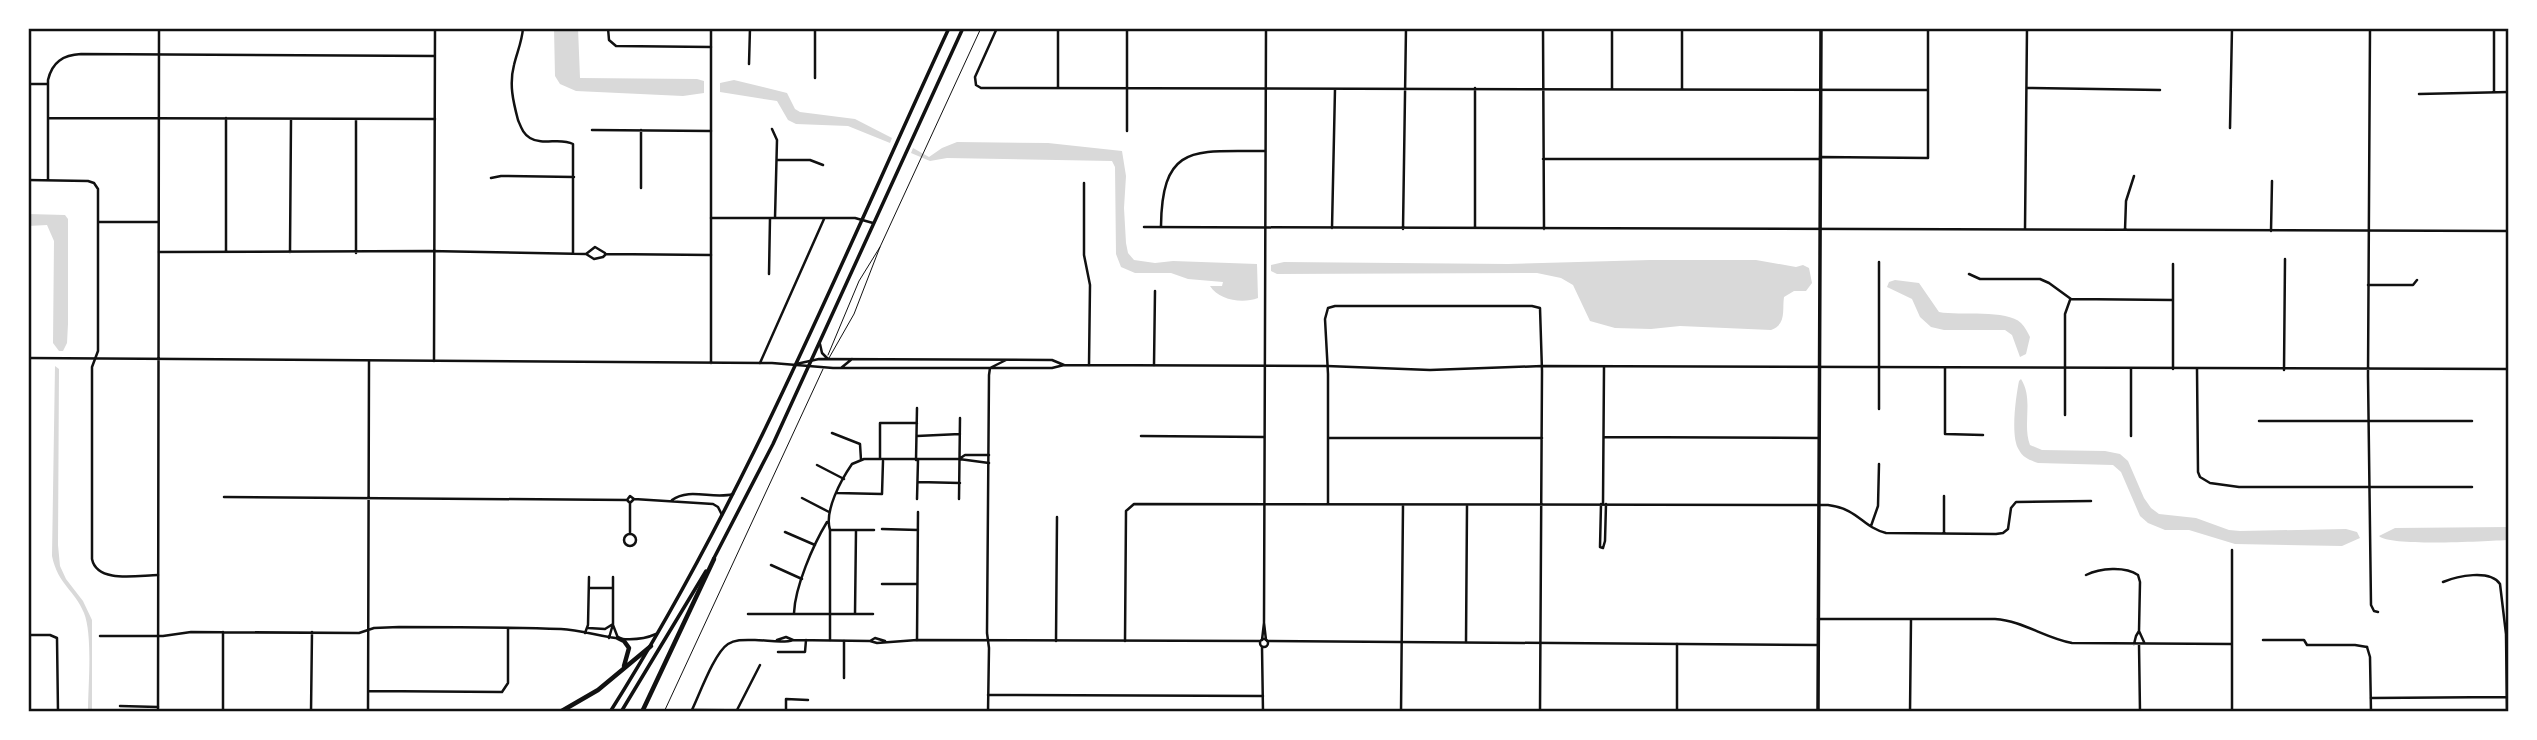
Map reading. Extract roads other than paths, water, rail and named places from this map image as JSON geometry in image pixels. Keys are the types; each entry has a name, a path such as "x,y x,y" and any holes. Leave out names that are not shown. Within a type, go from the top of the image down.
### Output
{"highway":[{"path":"642,712 714,559"},
{"path":"618,638 629,648 622,670"},
{"path":"560,712 589,696 650,646"}],"main road":[{"path":"610,712 659,632 733,494 796,364 949,28"},
{"path":"621,712 714,559 764,464 963,28"},
{"path":"1818,712 1821,28"}],"street":[{"path":"158,712 159,28"},
{"path":"435,28 435,361"},
{"path":"523,28 511,89 521,128 530,139 571,143 574,150 573,254"},
{"path":"608,28 611,43 619,47 711,47"},
{"path":"711,28 711,363"},
{"path":"749,64 750,28"},
{"path":"815,28 815,78"},
{"path":"997,28 975,77 976,85 985,88 1928,90"},
{"path":"1058,28 1058,88"},
{"path":"1127,28 1127,131"},
{"path":"1266,28 1264,712 1401,712 1403,504"},
{"path":"1404,229 1406,28"},
{"path":"1543,28 1544,229"},
{"path":"1612,28 1612,89"},
{"path":"1682,28 1682,89"},
{"path":"1543,159 1928,158 1928,28"},
{"path":"2025,229 2027,28"},
{"path":"2230,128 2232,28"},
{"path":"2370,28 2368,488 2371,605 2374,611 2378,612"},
{"path":"2494,28 2494,92"},
{"path":"48,181 48,84 51,71 57,62 71,55 435,56"},
{"path":"28,84 48,84"},
{"path":"1475,88 1475,229"},
{"path":"2026,88 2160,90"},
{"path":"1332,228 1335,89"},
{"path":"2419,94 2509,92"},
{"path":"226,117 226,251"},
{"path":"48,118 435,119"},
{"path":"290,253 291,118"},
{"path":"356,118 356,253"},
{"path":"769,274 777,160 777,140 772,129"},
{"path":"592,130 711,131"},
{"path":"641,130 641,188"},
{"path":"1161,227 1164,186 1173,169 1190,156 1210,150 1265,151"},
{"path":"777,160 810,160 823,165"},
{"path":"2125,230 2126,201 2134,176"},
{"path":"491,178 573,177"},
{"path":"28,180 84,180 94,183 99,192 98,351 92,367 94,568 99,573 108,575 158,575"},
{"path":"2271,231 2272,181"},
{"path":"1084,183 1084,255 1090,285 1089,365"},
{"path":"711,218 861,219 873,223"},
{"path":"760,363 825,218"},
{"path":"99,222 159,222"},
{"path":"1144,227 2509,230"},
{"path":"586,254 595,247 606,254"},
{"path":"159,252 586,254 594,259 606,254 711,255"},
{"path":"2284,370 2285,259"},
{"path":"1879,262 1879,409"},
{"path":"2172,369 2173,264"},
{"path":"1969,274 1980,279 2040,279 2071,299 2173,300"},
{"path":"2368,285 2413,285 2417,280"},
{"path":"1154,365 1155,291"},
{"path":"2065,415 2065,314 2071,299"},
{"path":"1328,504 1325,313 1328,308 1540,308 1540,712"},
{"path":"820,341 822,353 828,359"},
{"path":"28,358 796,364 828,359 1052,360 1064,365"},
{"path":"841,369 852,359"},
{"path":"990,368 1006,360"},
{"path":"368,712 369,361"},
{"path":"796,364 808,368 841,369 1052,368 1064,365 1327,366 1417,370 1490,370 1542,366 2509,369"},
{"path":"1604,367 1604,437 1605,504 1605,541 1603,548 1600,547 1605,504"},
{"path":"988,712 990,368"},
{"path":"1945,368 1945,434 1983,435"},
{"path":"2131,369 2131,436"},
{"path":"2197,369 2198,468 2202,479 2218,485 2239,487 2472,487"},
{"path":"917,408 917,499"},
{"path":"960,418 960,499"},
{"path":"2259,421 2472,421"},
{"path":"838,493 882,494 880,423 917,423"},
{"path":"832,433 860,444 861,460"},
{"path":"917,436 960,434"},
{"path":"1141,436 1264,437"},
{"path":"1604,437 1819,438"},
{"path":"1329,438 1542,438"},
{"path":"959,459 965,455 989,455"},
{"path":"794,613 802,579 829,512 855,462 959,459 989,463"},
{"path":"1871,526 1878,510 1879,464"},
{"path":"817,465 844,479"},
{"path":"918,482 960,483"},
{"path":"672,500 683,495 733,494"},
{"path":"682,503 683,495"},
{"path":"629,534 629,496 634,499 713,504 719,508 722,515"},
{"path":"1944,496 1944,533"},
{"path":"224,497 629,501"},
{"path":"802,498 829,512"},
{"path":"1125,641 1127,508 1134,504 1832,505 1849,509 1880,532 1889,534 2005,532 2008,529 2011,508 2016,502 2091,501"},
{"path":"1466,642 1467,504"},
{"path":"917,640 918,513"},
{"path":"1056,517 1056,641"},
{"path":"827,522 830,530 830,640"},
{"path":"830,530 874,530"},
{"path":"855,614 856,530"},
{"path":"882,530 918,530"},
{"path":"786,532 816,545"},
{"path":"2232,550 2232,712"},
{"path":"771,565 802,579"},
{"path":"2086,575 2096,570 2127,571 2138,575 2139,631 2144,643"},
{"path":"585,634 588,628 589,577"},
{"path":"2443,582 2456,577 2497,579 2501,589 2508,642 2508,711"},
{"path":"609,638 613,624 613,578"},
{"path":"882,584 918,584"},
{"path":"589,588 613,588"},
{"path":"748,614 873,614"},
{"path":"1818,619 2004,620 2018,622 2067,642 2231,643"},
{"path":"1910,712 1911,619"},
{"path":"613,624 618,638"},
{"path":"588,628 605,629 613,624"},
{"path":"100,636 158,636 188,632 354,633 394,627 564,629 609,638 643,638 659,632"},
{"path":"368,691 504,691 508,683 508,629"},
{"path":"2134,644 2139,631"},
{"path":"223,632 223,712"},
{"path":"311,712 312,632"},
{"path":"28,635 55,637 58,641 58,712"},
{"path":"981,712 692,711 720,653 728,644 740,640 844,640 877,643 917,640 1818,645"},
{"path":"778,652 805,652 806,640"},
{"path":"844,640 844,678"},
{"path":"2263,640 2304,640 2307,645 2367,647 2370,657 2371,712"},
{"path":"2030,712 2140,712 2139,643"},
{"path":"1677,644 1677,712"},
{"path":"737,710 760,665"},
{"path":"988,695 1264,696"},
{"path":"2371,698 2506,697"},
{"path":"786,710 786,699 808,700"},
{"path":"120,706 158,706"}],"lane":[{"path":"828,359 833,356 848,327 880,247 981,28"},
{"path":"664,712 824,368 850,299 880,247"}]}
